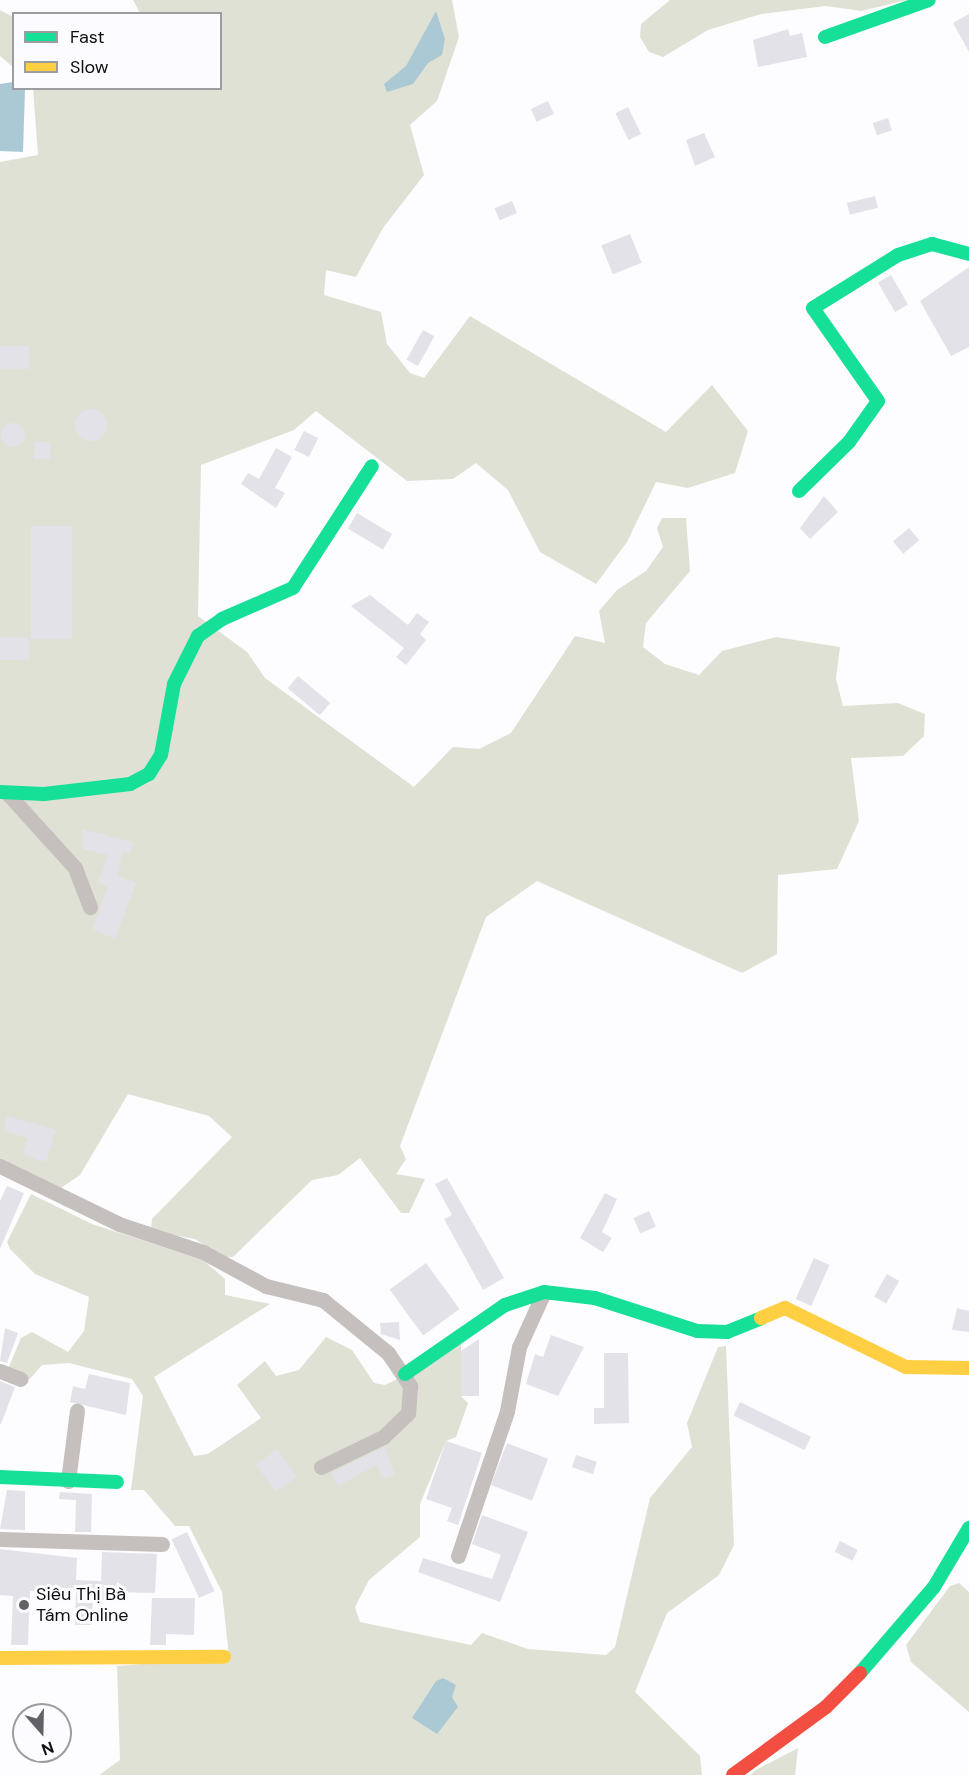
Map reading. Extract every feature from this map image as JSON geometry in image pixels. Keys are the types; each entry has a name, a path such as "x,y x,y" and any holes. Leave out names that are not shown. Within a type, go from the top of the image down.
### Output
{"street":[{"path":"825,37 929,0"},
{"path":"799,491 849,441 878,401 813,308 898,255 932,244 969,254"},
{"path":"4,793 130,784 149,774 161,755 174,684 198,636 222,619 293,588 372,466"},
{"path":"4,793 75,868 90,907"},
{"path":"0,1166 119,1224 202,1252 266,1286 323,1300 388,1353 405,1374 413,1404 393,1431 321,1467"},
{"path":"405,1374 505,1305 544,1292 595,1298 697,1331 727,1332 785,1308 906,1367 969,1368"},
{"path":"458,1556 500,1434 519,1347 544,1292"},
{"path":"0,1371 21,1379"},
{"path":"68,1481 77,1411"},
{"path":"0,1477 117,1482"},
{"path":"733,1775 826,1707 877,1655 934,1587 969,1528"},
{"path":"0,1539 162,1544"},
{"path":"0,1658 224,1657"}],"shaded area":[{"path":"133,0 452,0 459,37 437,101 410,125 424,175 383,228 356,277 326,270 324,295 381,312 387,344 410,373 424,378 470,316 666,432 712,385 748,431 735,473 688,488 656,482 627,542 596,584 540,552 508,490 476,463 453,479 407,481 316,411 294,430 201,465 198,616 247,652 265,678 414,787 453,747 479,749 511,733 575,636 605,643 599,611 617,590 646,571 663,547 657,528 662,518 686,518 690,571 646,623 643,647 665,664 699,675 722,651 776,637 840,647 836,679 843,706 898,703 925,714 924,736 903,756 851,758 859,821 837,869 778,875 777,954 742,973 537,881 486,917 400,1146 406,1159 396,1174 425,1179 409,1213 401,1213 360,1158 338,1175 312,1180 233,1257 222,1257 195,1239 151,1231 152,1219 232,1137 209,1116 128,1094 80,1175 61,1188 0,1161 0,162 38,155 33,90 222,90 222,12 139,12"},
{"path":"670,0 907,0 861,11 826,6 761,14 708,30 663,57 649,52 640,37 641,24"},
{"path":"0,10 12,16 12,66 0,56"},
{"path":"31,1194 92,1224 203,1260 225,1279 225,1295 270,1304 154,1377 194,1456 208,1454 261,1418 237,1385 265,1361 276,1376 299,1370 326,1337 352,1350 374,1383 385,1385 410,1373 461,1334 461,1396 468,1403 456,1437 446,1441 420,1504 420,1537 369,1580 355,1607 360,1622 471,1645 482,1633 528,1649 606,1655 615,1647 650,1498 692,1447 687,1423 718,1347 726,1346 734,1545 719,1575 667,1613 635,1692 700,1756 702,1775 99,1775 120,1760 117,1666 229,1657 222,1592 189,1526 175,1526 144,1490 131,1490 143,1396 132,1379 69,1363 42,1365 30,1379 8,1369 21,1338 32,1332 68,1352 84,1331 89,1297 35,1274 10,1249 7,1242"},
{"path":"959,1583 969,1592 969,1712 911,1662 906,1645 950,1586"},
{"path":"798,1748 795,1775 750,1775 756,1770"}],"water":[{"path":"436,11 445,39 442,55 428,63 413,84 387,92 384,84 406,66"},
{"path":"12,82 12,90 25,90 23,152 0,151 0,84"},
{"path":"443,1678 456,1685 452,1697 458,1707 437,1734 412,1718 436,1681"}],"building":[{"path":"969,14 969,52 953,23"},
{"path":"788,29 790,36 802,33 807,57 758,67 753,40"},
{"path":"548,101 554,114 537,122 531,109"},
{"path":"628,107 641,134 629,140 615,113"},
{"path":"888,118 892,130 877,135 873,123"},
{"path":"704,133 715,157 695,166 686,140"},
{"path":"875,196 878,208 850,215 847,203"},
{"path":"512,201 517,213 500,220 495,208"},
{"path":"630,234 642,263 613,274 601,246"},
{"path":"969,267 969,347 951,356 920,301"},
{"path":"891,275 908,304 895,312 878,282"},
{"path":"423,330 434,336 418,366 407,360"},
{"path":"0,346 29,346 29,369 0,369"},
{"path":"91,409 102,414 107,425 102,436 91,441 80,436 75,425 80,414"},
{"path":"13,423 21,427 25,435 21,443 13,447 5,443 1,435 5,427"},
{"path":"304,431 318,438 309,457 294,450"},
{"path":"34,442 50,442 50,459 34,459"},
{"path":"276,448 292,457 275,488 285,493 276,508 241,484 248,473 259,479"},
{"path":"824,496 838,512 810,539 800,528"},
{"path":"357,513 392,534 383,550 348,528"},
{"path":"31,526 72,526 72,639 31,639"},
{"path":"909,528 919,540 903,554 893,541"},
{"path":"370,595 408,625 417,613 429,622 420,634 426,640 406,665 396,657 404,648 351,606"},
{"path":"0,637 29,637 29,660 0,660"},
{"path":"298,676 330,703 320,715 288,688"},
{"path":"82,829 133,842 130,853 123,851 117,875 136,883 115,938 92,930 108,887 98,883 108,855 83,849"},
{"path":"7,1116 56,1130 46,1162 23,1155 28,1138 3,1131"},
{"path":"447,1178 504,1278 483,1290 444,1219 452,1215 435,1184"},
{"path":"7,1186 24,1193 0,1249 0,1201"},
{"path":"605,1193 617,1199 602,1232 612,1238 603,1252 580,1238"},
{"path":"649,1211 656,1227 640,1233 633,1218"},
{"path":"814,1258 830,1265 811,1306 796,1299"},
{"path":"426,1263 460,1309 423,1336 390,1289"},
{"path":"887,1274 899,1281 886,1304 874,1297"},
{"path":"957,1308 969,1311 969,1332 952,1330"},
{"path":"399,1322 400,1340 381,1334 380,1323"},
{"path":"5,1328 18,1333 7,1363 0,1361"},
{"path":"551,1335 584,1347 558,1396 526,1384 535,1354 543,1357"},
{"path":"479,1339 479,1396 461,1396 461,1351"},
{"path":"604,1353 628,1353 629,1423 594,1424 594,1408 604,1408"},
{"path":"89,1374 130,1383 126,1415 70,1402 73,1386 85,1389"},
{"path":"0,1381 15,1387 1,1424 0,1424"},
{"path":"740,1402 811,1437 804,1450 733,1415"},
{"path":"446,1441 482,1453 458,1525 447,1521 452,1508 426,1499"},
{"path":"507,1443 548,1459 532,1501 491,1485"},
{"path":"385,1447 395,1475 382,1479 377,1464 338,1486 331,1473"},
{"path":"277,1449 297,1477 276,1492 256,1464"},
{"path":"576,1455 597,1462 593,1474 572,1467"},
{"path":"7,1490 25,1491 25,1530 0,1529"},
{"path":"60,1492 92,1494 91,1532 75,1532 76,1500 59,1499"},
{"path":"482,1515 528,1532 500,1602 418,1572 423,1558 492,1579 501,1555 472,1544"},
{"path":"187,1532 214,1591 199,1598 172,1539"},
{"path":"840,1541 858,1550 852,1561 835,1552"},
{"path":"0,1549 77,1558 76,1580 101,1581 102,1552 157,1554 155,1593 118,1592 118,1600 93,1600 91,1625 75,1625 76,1592 30,1591 28,1645 11,1645 13,1596 0,1595"},
{"path":"152,1598 195,1598 194,1635 166,1634 166,1645 150,1645"}],"traffic: fast":[{"path":"825,37 929,0"},
{"path":"799,491 849,442 878,401 813,308 898,255 932,244 969,254"},
{"path":"0,792 44,794 130,784 149,774 161,755 174,684 198,636 222,619 293,588 372,466"},
{"path":"405,1374 505,1305 544,1292 595,1298 697,1331 727,1332 761,1318"},
{"path":"0,1477 117,1482"},
{"path":"860,1673 934,1587 969,1528"}],"traffic: slow":[{"path":"761,1318 785,1308 906,1367 969,1368"},
{"path":"0,1658 224,1657"}],"traffic: jam":[{"path":"733,1775 826,1707 860,1673"}],"place":[{"name":"Siêu Thị Bà Tám Online","path":"24,1605"}]}
